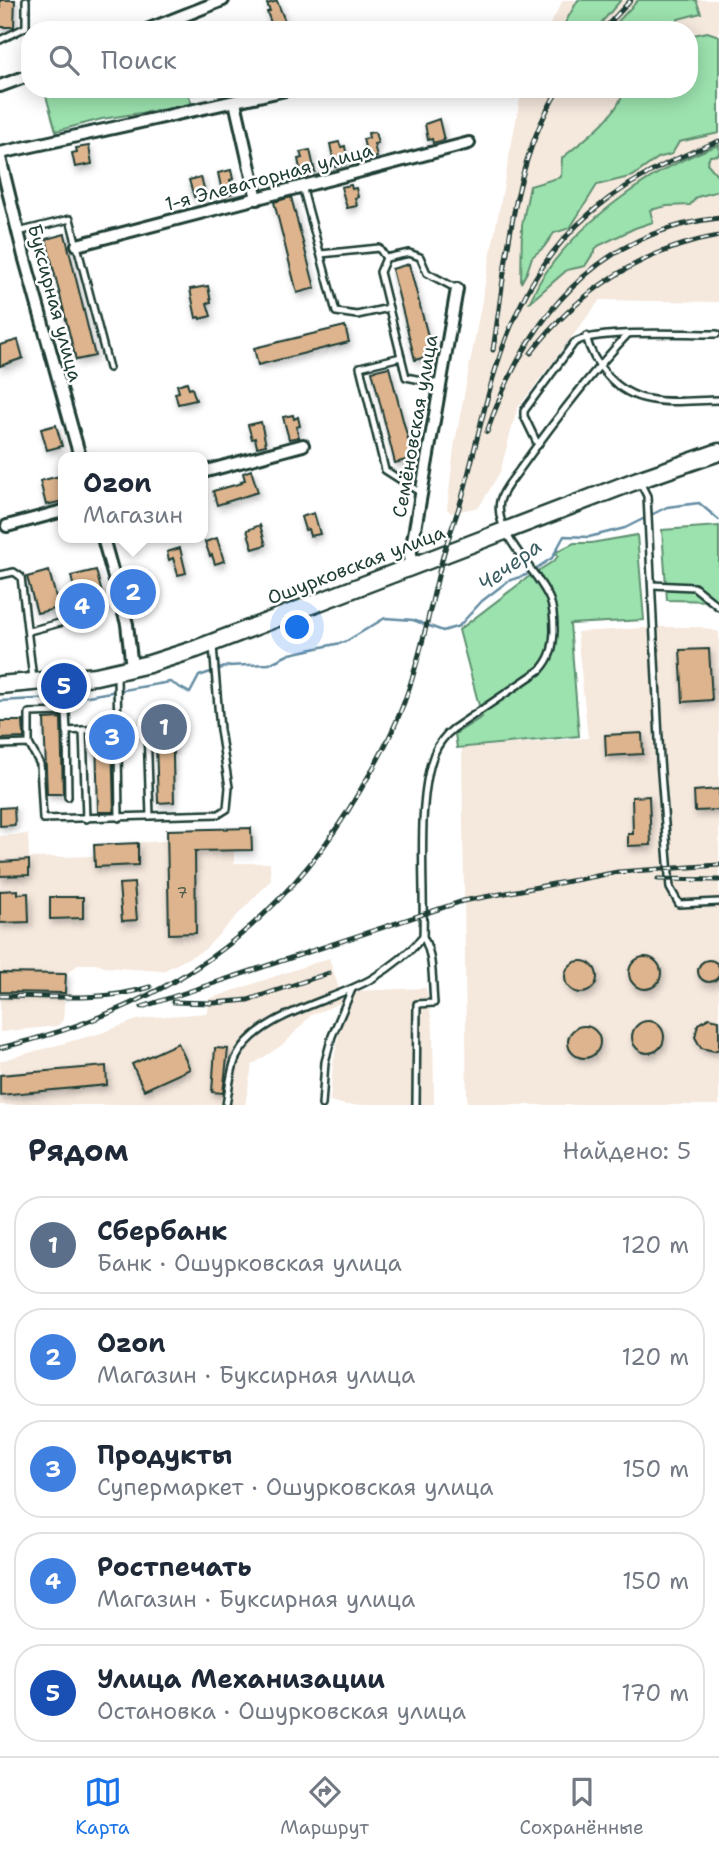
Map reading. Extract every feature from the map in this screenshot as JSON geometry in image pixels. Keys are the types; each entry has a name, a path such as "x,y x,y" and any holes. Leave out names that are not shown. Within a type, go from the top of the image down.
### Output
{"street":[{"path":"170,21 223,0"},
{"path":"0,86 21,78"},
{"path":"0,155 252,98"},
{"path":"235,102 257,199"},
{"name":"1-я Элеваторная улица","path":"77,245 469,143"},
{"name":"Буксирная улица","path":"0,155 18,232 79,452"},
{"name":"Семёновская улица","path":"408,569 457,289"},
{"path":"208,471 303,445"},
{"name":"Ошурковская улица","path":"0,685 96,676 212,643 638,480 719,452"},
{"path":"7,526 58,512"},
{"path":"104,543 127,624 124,669"}],"lane":[{"path":"26,0 26,21"},
{"path":"0,40 21,30"},
{"path":"302,186 336,312 358,315 389,308"},
{"path":"18,232 71,219 109,368"},
{"path":"321,254 379,248 386,258"},
{"path":"386,258 409,253 420,257 427,273 457,289"},
{"path":"386,258 380,272 406,377 441,384"},
{"path":"416,1105 416,1004 434,1003 428,945 423,937 426,792 434,755 445,736 453,729 540,670 553,649 554,623 551,602 504,531 500,499 538,445 628,334"},
{"path":"538,445 524,411 574,343 586,336 717,334"},
{"path":"586,336 591,354 599,367 633,394 645,399 719,400"},
{"path":"401,357 360,367 385,470 421,493"},
{"path":"638,480 647,496 660,760 670,888 679,904 719,902"},
{"path":"0,575 14,572 21,577 34,682"},
{"path":"652,585 694,587 719,607"},
{"path":"29,631 67,621"},
{"path":"68,797 66,712 29,713 29,744 40,764 43,819 219,814 227,808 229,788 220,730 212,643"},
{"path":"119,818 117,692 124,669"},
{"path":"67,731 147,729 150,817"},
{"path":"83,730 86,819"},
{"path":"0,745 29,744"},
{"path":"226,1105 233,1068 237,1056 246,1044 272,1024 373,978 401,958 423,937"},
{"path":"322,1105 325,1062 332,1035 352,989"}],"shaded area":[{"path":"563,0 719,0 719,302 600,300 517,409 500,472 479,507 451,513 447,509 454,448 520,98 698,98 698,21 552,21"},
{"path":"700,627 719,632 719,1105 467,1105 462,748 588,738 577,632"},
{"path":"251,828 252,850 234,850 234,863 270,863 271,880 204,950 163,971 79,964 66,974 63,1020 57,1026 0,1032 0,836 28,834 29,858 94,856 94,845 166,841 167,830"},
{"path":"329,958 342,998 341,1003 311,1015 285,1043 252,1065 245,1105 0,1105 0,1061 101,1033 137,1020 208,1013 209,999"},
{"path":"426,988 433,1029 434,1105 346,1105 330,1101 340,1028 355,991"}],"green space":[{"path":"578,0 621,0 603,21 566,21"},
{"path":"638,0 696,0 701,13 678,21 618,21"},
{"path":"707,32 719,36 719,133 679,142 672,154 658,158 633,176 597,185 570,228 554,233 532,257 521,283 522,225 530,186 561,177 562,158 608,117 621,98 698,98 698,34"},
{"path":"47,98 190,98 192,105 102,119 56,131"},
{"path":"719,145 719,155 710,156 707,163 719,177 719,191 697,197 690,205 650,210 653,222 598,246 585,266 567,270 529,303 542,278 560,254 599,215 670,167"},
{"path":"719,526 719,601 667,600 662,530"},
{"path":"637,535 644,620 570,624 579,736 457,748 455,734 482,717 459,630 555,560 558,556 556,552 574,543 591,543"}],"building":[{"path":"0,0 15,0 14,27 0,27"},
{"path":"277,1 285,21 270,21 267,4"},
{"path":"439,119 444,140 433,143 432,139 428,140 425,124"},
{"path":"375,132 378,143 374,144 377,157 368,159 363,139 369,138 368,133"},
{"path":"339,142 341,147 345,146 347,157 343,158 345,165 335,167 330,144"},
{"path":"89,146 92,164 75,167 72,153 77,152 76,148"},
{"path":"310,150 315,172 305,174 304,168 300,169 298,159 302,158 300,152"},
{"path":"231,170 233,193 223,196 218,173"},
{"path":"201,177 207,199 199,202 197,196 194,197 189,180"},
{"path":"351,185 352,189 356,188 357,206 347,208 341,187"},
{"path":"291,197 315,288 297,293 274,202"},
{"path":"65,234 95,356 76,360 46,239"},
{"path":"409,264 433,355 415,360 392,269"},
{"path":"208,286 211,302 207,303 211,316 196,318 190,289"},
{"path":"345,326 349,342 258,365 254,348"},
{"path":"18,340 23,358 0,366 0,345"},
{"path":"389,367 413,458 395,463 372,371"},
{"path":"187,382 196,400 178,404 175,393 179,392 177,385"},
{"path":"293,415 294,419 298,417 300,426 296,427 299,437 289,439 283,417"},
{"path":"261,422 266,445 257,447 248,425"},
{"path":"56,425 62,446 47,450 41,429"},
{"path":"251,470 258,492 217,505 213,491 242,483 241,481 245,480 243,473"},
{"path":"58,476 58,502 46,505 40,481"},
{"path":"314,513 320,534 310,536 301,517"},
{"path":"260,525 266,545 253,549 247,530"},
{"path":"217,538 224,561 215,564 205,543"},
{"path":"180,548 186,573 178,575 173,558 169,560 167,552"},
{"path":"96,570 105,605 80,612 71,576"},
{"path":"49,571 59,608 37,613 27,577"},
{"path":"709,649 712,700 683,702 680,650"},
{"path":"155,714 172,714 174,802 158,803"},
{"path":"61,718 63,794 47,794 44,719"},
{"path":"0,721 23,721 24,738 0,739"},
{"path":"642,733 643,754 606,756 605,735"},
{"path":"96,737 112,737 114,812 98,812"},
{"path":"719,789 719,810 695,811 694,791"},
{"path":"649,796 651,845 628,846 628,834 633,834 632,797"},
{"path":"14,807 15,825 0,826 0,808"},
{"path":"251,828 252,850 195,851 196,933 169,934 167,830"},
{"path":"138,843 138,865 95,867 94,845"},
{"path":"29,860 29,875 0,876 0,862"},
{"path":"134,883 137,920 122,921 119,884"},
{"path":"18,890 18,894 28,893 29,922 0,923 0,891"},
{"path":"50,897 83,897 83,918 50,919"},
{"path":"645,957 657,961 661,973 657,985 645,989 633,985 629,973 633,961"},
{"path":"709,960 717,963 720,971 717,979 709,982 701,979 698,971 701,963"},
{"path":"581,961 593,965 597,977 593,989 581,993 569,989 565,977 569,965"},
{"path":"0,973 66,974 65,993 0,992"},
{"path":"709,1018 719,1020 719,1049 714,1051 701,1048 695,1037 698,1024"},
{"path":"648,1021 660,1025 664,1037 660,1049 648,1053 636,1049 632,1037 636,1025"},
{"path":"584,1026 596,1030 600,1042 596,1054 584,1058 572,1054 568,1042 572,1030"},
{"path":"178,1043 190,1069 144,1090 132,1064"},
{"path":"215,1048 228,1049 223,1093 212,1092"},
{"path":"106,1066 107,1085 0,1095 0,1075"}],"waterway":[{"name":"Чечера","path":"0,701 88,696 170,682 190,693 199,676 228,666 269,664 290,654 345,642 385,618 413,620 443,631 459,626 482,601 508,581 526,575 552,558 564,536 589,537 625,528 667,507 699,503 719,520"}],"railway":[{"path":"611,21 631,0"},
{"path":"493,350 513,215 530,150 554,98"},
{"path":"0,1048 58,1032 112,1012 163,988 209,959 252,925 292,885 328,840 374,766 403,706 418,660 443,556 464,491 489,392 510,327 525,297 563,240 596,208 656,169 719,141"},
{"path":"487,432 522,354 544,319 571,289 601,263 636,242 675,227 719,218"},
{"path":"531,353 570,310 614,276 664,251 719,236"},
{"path":"142,1007 463,901 618,872 719,865"},
{"path":"658,879 719,880"},
{"path":"173,1002 248,1000 329,973"},
{"path":"0,996 114,995 150,987"}],"place":[{"name":"Ozon","path":"133,592"},
{"name":"Ростпечать","path":"82,606"},
{"name":"Улица Механизации","path":"64,686"},
{"name":"Сбербанк","path":"164,727"},
{"name":"Продукты","path":"112,737"}]}
